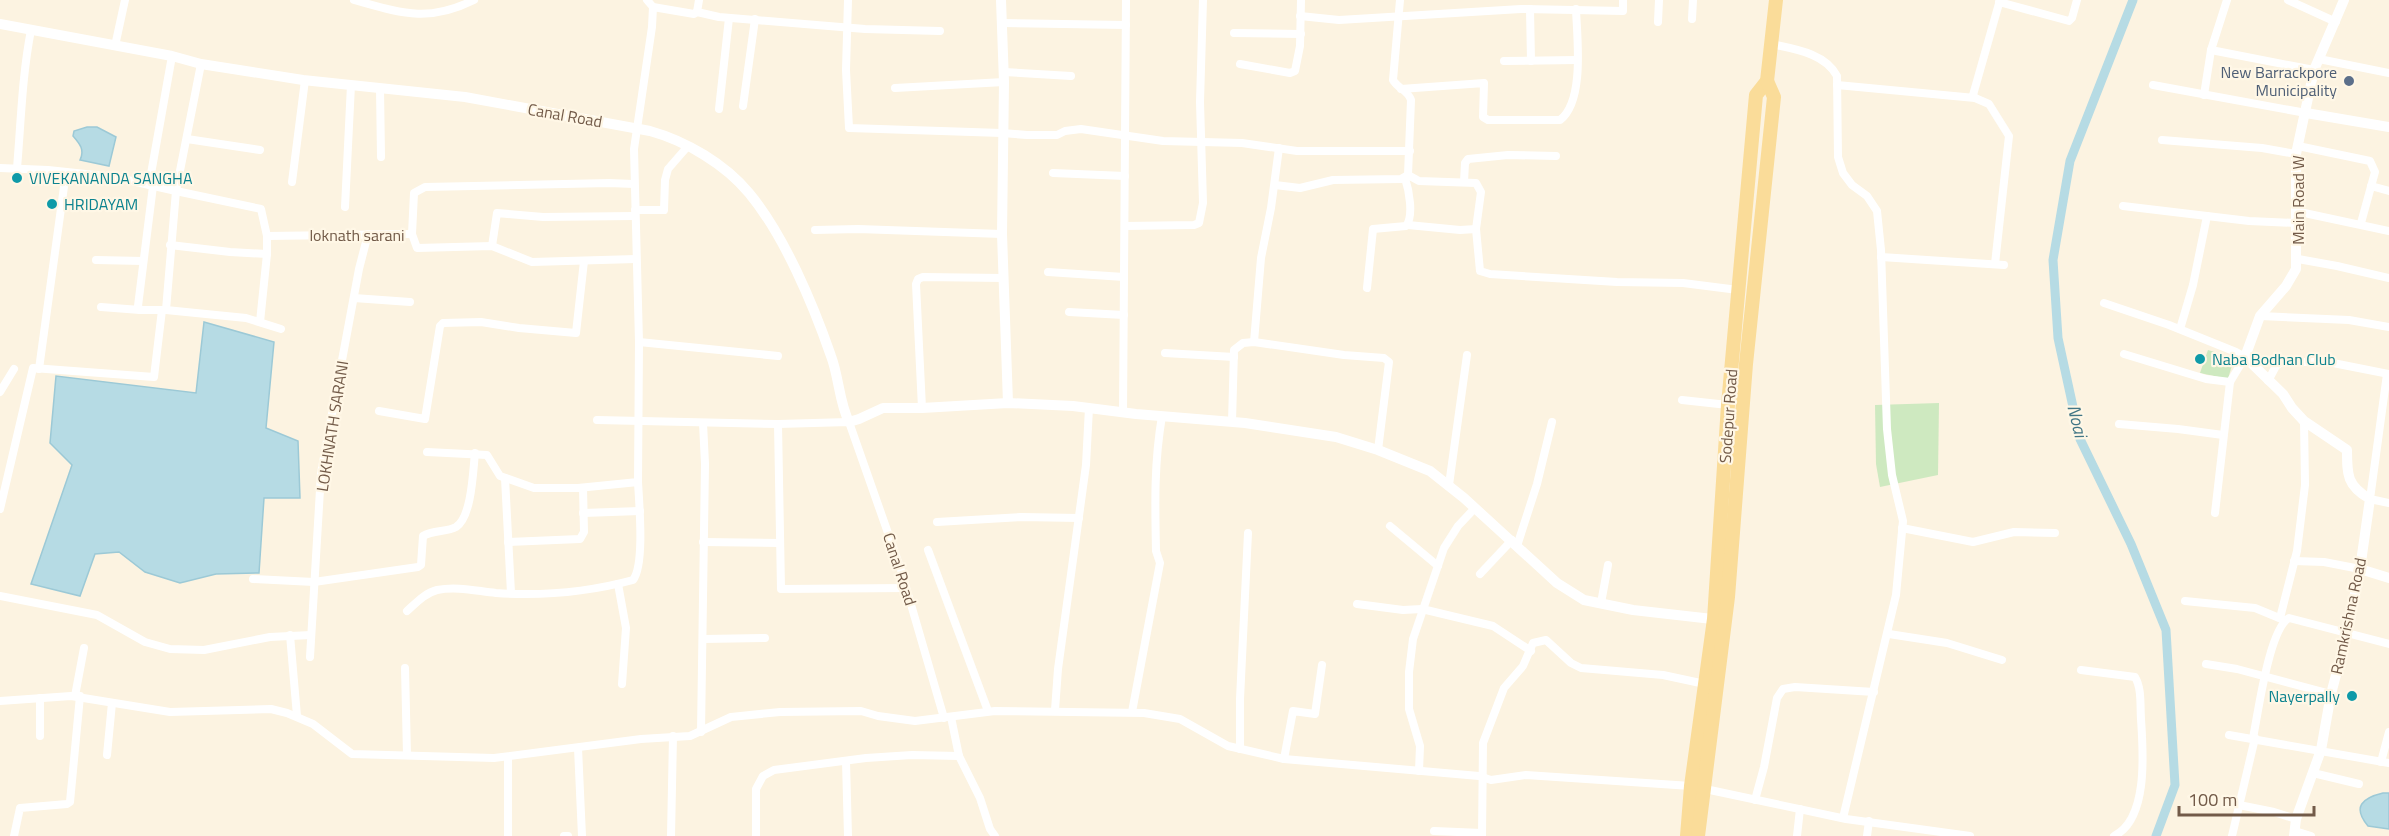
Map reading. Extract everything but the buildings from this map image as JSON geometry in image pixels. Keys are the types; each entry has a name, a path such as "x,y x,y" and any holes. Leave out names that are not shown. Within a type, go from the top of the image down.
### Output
{"main road":[{"name":"Sodepur Road","path":"1687,836 1697,788 1705,684 1720,619 1728,405 1756,94 1767,81 1776,3"},
{"path":"1698,836 1697,788 1720,619 1774,97 1767,81"}],"street":[{"path":"116,41 125,0"},
{"path":"354,0 397,12 419,15 474,0"},
{"path":"697,12 699,0"},
{"path":"848,0 846,70 849,128 1027,135 1057,135 1065,131 1081,129 1163,141 1242,143 1298,151 1410,151"},
{"path":"1001,0 1004,77 1002,234 1008,403"},
{"path":"1123,413 1126,0"},
{"path":"1125,226 1197,224 1203,203 1200,102 1203,0"},
{"path":"1240,64 1290,73 1295,70 1298,65 1301,34 1301,0"},
{"path":"1400,0 1393,80 1409,94 1411,100 1410,151 1406,176 1408,225"},
{"path":"1300,16 1339,20 1530,9 1623,11 1623,0"},
{"path":"1658,22 1659,0"},
{"path":"1692,19 1693,0"},
{"path":"1975,98 1973,90 1999,1 2069,21 2077,0"},
{"path":"2204,95 2211,50 2228,0"},
{"path":"2288,0 2336,22"},
{"name":"Main Road W","path":"2245,357 2260,316 2286,286 2296,269 2298,259 2295,211 2297,150 2314,70 2344,0"},
{"path":"407,610 427,594 437,590 465,588 511,593 596,590 633,580 637,575 640,511 638,482 639,342 634,184 636,125 644,85 650,3 688,14 697,12 729,18 940,31"},
{"path":"1530,9 1531,61"},
{"path":"1401,89 1484,83 1483,117 1488,120 1560,120 1569,108 1575,90 1577,60 1575,9"},
{"path":"719,109 729,18"},
{"path":"743,106 755,20"},
{"path":"1002,23 1126,25"},
{"path":"0,24 31,30 24,64 17,168"},
{"name":"Canal Road","path":"31,30 116,41 201,64 305,80 465,97 636,125 688,146 720,168 749,193 777,236 824,334 838,376 849,422 906,588 959,756 980,798 991,834"},
{"path":"1234,33 1301,34"},
{"path":"1771,44 1802,51 1832,66 1837,76 1838,157 1843,174 1852,185 1867,196 1876,212 1881,257 1887,429 1892,475 1902,528 1896,595 1889,634 1843,818"},
{"path":"2211,50 2314,70"},
{"path":"140,310 138,306 151,185 172,56"},
{"path":"2319,59 2389,73"},
{"path":"1504,61 1577,60"},
{"path":"0,509 32,370 154,377 164,310 176,191 201,64"},
{"path":"895,88 1004,77 1071,76"},
{"path":"292,182 305,80"},
{"path":"345,207 351,85"},
{"path":"1837,85 1975,98 1989,104 2009,136 2000,265 1881,257"},
{"path":"2153,86 2389,127"},
{"path":"380,88 381,157"},
{"path":"188,139 260,150"},
{"path":"2162,140 2297,150 2370,162 2375,171 2361,223"},
{"path":"492,246 497,213 543,216 664,210 665,180 668,168 688,146"},
{"path":"1254,342 1261,258 1275,185 1279,148"},
{"path":"1464,182 1465,163 1468,159 1508,155 1556,156"},
{"path":"0,168 114,177 261,208 267,236 267,254 260,322"},
{"path":"39,369 66,172"},
{"path":"1053,173 1125,176"},
{"path":"1275,185 1300,188 1333,180 1378,180 1406,176 1419,181 1476,183 1480,186 1481,192 1476,229 1479,271 1490,274 1617,282 1683,283 1738,290"},
{"path":"412,234 414,193 425,187 634,184"},
{"path":"2371,186 2389,191"},
{"path":"2123,206 2296,223"},
{"path":"2295,211 2361,223 2389,231"},
{"path":"2180,329 2193,285 2207,216"},
{"path":"1367,288 1373,229 1408,225 1460,230 1476,229"},
{"path":"815,230 858,229 1002,234"},
{"name":"LOKHNATH SARANI","path":"310,657 321,473 368,234"},
{"name":"loknath sarani","path":"267,236 412,234 417,248 492,246 532,262 636,259"},
{"path":"170,245 267,254"},
{"path":"2298,259 2389,278"},
{"path":"96,260 143,261"},
{"path":"379,411 425,419 440,326 443,323 481,322 576,333 584,261"},
{"path":"1048,272 1124,277"},
{"path":"922,408 916,284 918,279 923,277 1004,278"},
{"path":"354,298 410,302"},
{"path":"2104,303 2180,329 2245,357 2283,394 2304,421 2347,450 2351,485 2356,492 2370,499 2389,503"},
{"path":"101,307 246,318 281,329"},
{"path":"1069,312 1124,315"},
{"path":"2260,316 2349,320 2389,327"},
{"path":"639,342 778,356"},
{"path":"1232,422 1234,350 1237,346 1254,342 1272,343 1328,353 1387,359 1389,362 1378,450"},
{"path":"1165,352 1234,357"},
{"path":"2124,354 2206,379 2230,382"},
{"path":"1449,485 1467,355"},
{"path":"2215,513 2230,382 2245,357"},
{"path":"2268,381 2276,366 2289,362 2328,362 2388,374 2370,499"},
{"path":"0,392 14,369"},
{"path":"1682,400 1728,405"},
{"path":"597,420 778,424 849,422 883,408 1008,403 1089,408 1232,422 1336,437 1378,450 1430,471 1449,485 1557,583 1584,600 1633,610 1720,619"},
{"path":"1056,710 1058,669 1086,465 1089,408"},
{"path":"1132,712 1159,573 1160,563 1156,552 1155,478 1162,416"},
{"path":"2232,836 2265,676 2282,620 2294,561 2306,485 2304,421"},
{"path":"1480,574 1514,543 1538,484 1552,422"},
{"path":"701,732 705,464 703,423"},
{"path":"778,424 781,589 906,588"},
{"path":"2119,424 2223,435"},
{"path":"427,452 487,455 495,472 500,476 534,488 583,488 638,482"},
{"path":"253,579 314,582 421,566 423,536 455,527 466,511 475,453"},
{"path":"505,478 511,593"},
{"path":"508,542 580,538 584,532 583,488"},
{"name":"Ramkrishna Road","path":"2295,834 2296,819 2321,750 2331,694 2347,633 2360,569 2370,499"},
{"path":"1419,771 1420,746 1409,709 1409,672 1413,639 1444,548 1458,526 1474,509"},
{"path":"583,513 640,511"},
{"path":"937,522 1020,517 1079,518"},
{"path":"1390,526 1438,566"},
{"path":"1902,528 1973,542 2014,532 2055,533"},
{"path":"1240,749 1240,699 1248,533"},
{"path":"703,542 780,543"},
{"path":"928,550 988,711"},
{"path":"2294,561 2324,562 2360,569 2389,578"},
{"path":"1601,603 1608,565"},
{"path":"618,584 626,628 622,684"},
{"path":"0,596 97,615 145,642 170,649 204,650 290,635 310,635"},
{"path":"2185,601 2255,608 2282,620 2289,618 2389,644"},
{"path":"1357,604 1403,610 1422,609 1493,626 1531,651"},
{"path":"1889,634 1947,643 2002,660"},
{"path":"290,635 297,716"},
{"path":"703,639 765,638"},
{"path":"1434,831 1482,834 1483,742 1504,688 1523,666 1533,643 1546,640 1571,663 1581,668 1663,675 1705,684"},
{"path":"14,836 20,808 67,804 70,801 84,648"},
{"path":"2206,664 2237,669 2331,694"},
{"path":"1284,759 1293,711 1315,714 1322,665"},
{"path":"405,668 407,755"},
{"path":"2081,670 2135,677 2139,691 2143,756 2142,788 2126,826 2114,836"},
{"path":"1755,800 1764,767 1777,698 1783,689 1795,687 1874,692"},
{"path":"0,701 78,696 170,712 271,710 297,716 313,724 352,754 508,757 701,732 731,717 780,712 861,711 915,721 988,711 1132,712 1180,719 1228,746 1284,759 1484,777 1491,780 1526,776 1697,788 1843,818 1970,836"},
{"path":"40,698 40,736"},
{"path":"107,755 112,703"},
{"path":"2229,735 2385,762 2389,732"},
{"path":"671,836 673,736"},
{"path":"578,748 582,836"},
{"path":"756,836 756,789 763,776 774,770 912,755 959,756"},
{"path":"508,757 508,836"},
{"path":"846,761 848,836"},
{"path":"2313,773 2359,784"},
{"path":"2239,805 2296,819"},
{"path":"1797,836 1800,809"},
{"path":"1867,836 1869,821"},
{"path":"2295,834 2311,836"}],"green space":[{"path":"2208,350 2234,358 2228,379 2200,373"},
{"path":"1939,403 1938,475 1880,487 1876,464 1875,405"}],"water":[{"path":"97,127 116,137 109,166 80,160 82,150 73,136 74,131"},
{"path":"204,322 274,342 266,428 298,441 300,498 264,498 259,573 216,574 180,583 145,572 119,552 95,554 80,596 31,584 72,465 50,443 56,376 196,393"},
{"path":"2383,793 2389,793 2389,829 2368,826 2360,809 2365,801"}],"waterway":[{"name":"Noai","path":"2133,0 2070,161 2053,260 2058,338 2080,439 2131,544 2166,630 2175,785 2156,836"}],"place":[{"name":"New Barrackpore Municipality","path":"2349,81"},
{"name":"VIVEKANANDA SANGHA","path":"17,178"},
{"name":"HRIDAYAM","path":"52,204"},
{"name":"Naba Bodhan Club","path":"2200,359"},
{"name":"Nayerpally","path":"2352,696"}]}
